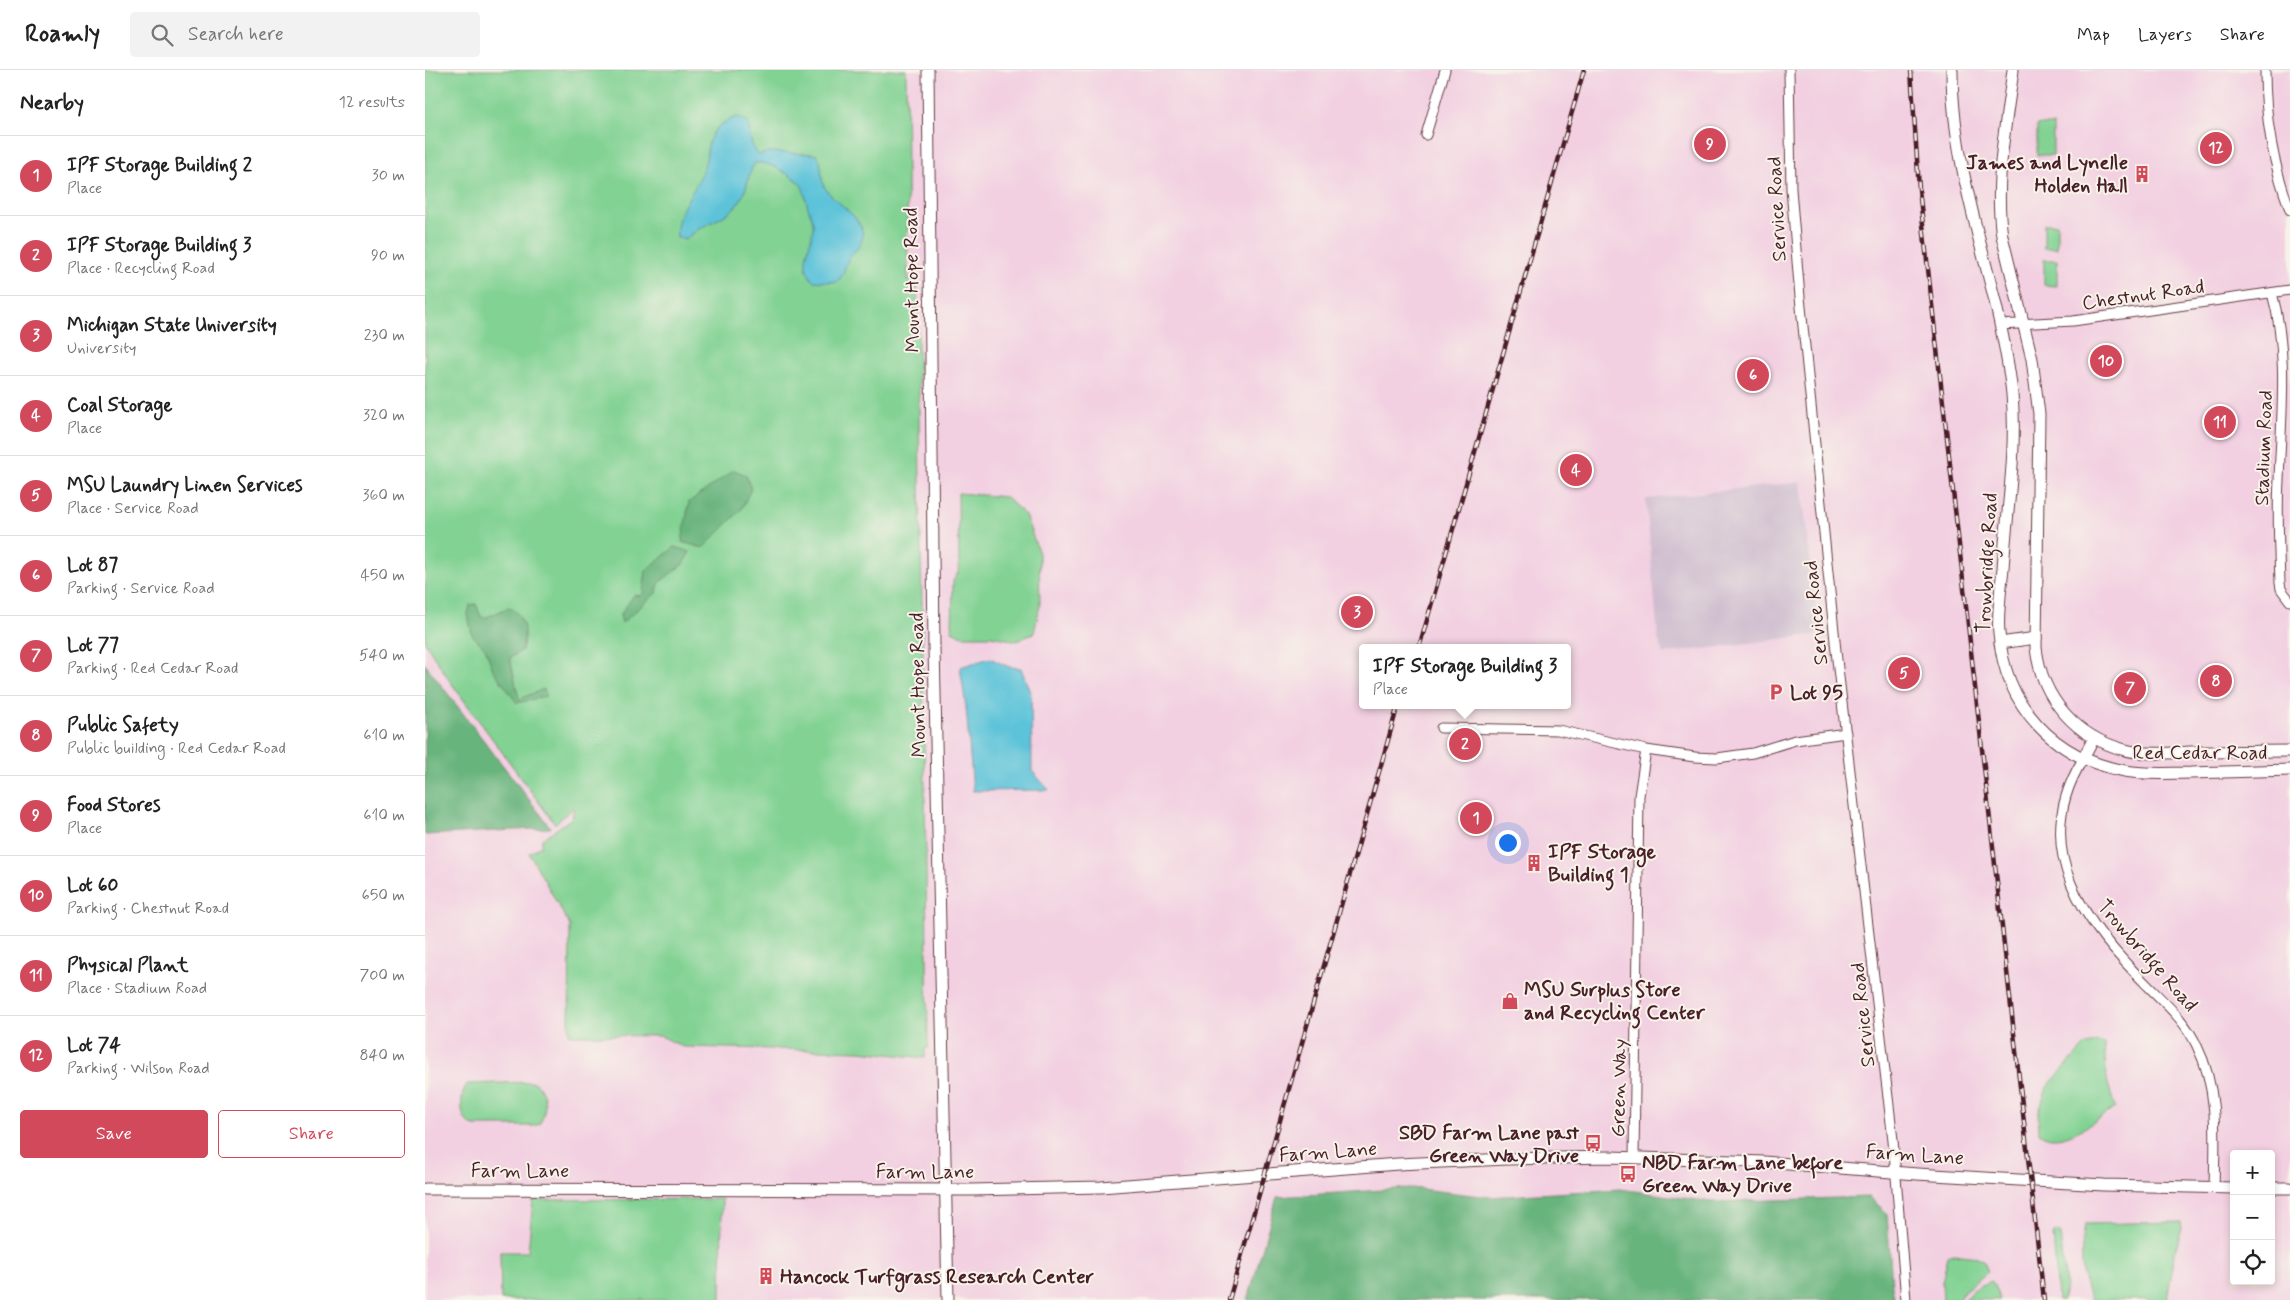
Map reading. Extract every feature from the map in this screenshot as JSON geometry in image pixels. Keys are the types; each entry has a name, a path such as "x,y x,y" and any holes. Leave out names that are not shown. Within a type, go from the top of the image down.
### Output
{"street":[{"name":"Mount Hope Road","path":"928,70 934,647 948,1300"},
{"path":"1426,135 1445,70"},
{"name":"Service Road","path":"1789,70 1791,189 1799,297 1846,733 1897,1172 1906,1300"},
{"name":"Trowbridge Road","path":"1952,70 1961,158 2008,363 2013,423 1998,619 2000,643 2009,679 2027,712 2052,739 2083,759 2068,786 2062,810 2061,849 2067,874 2077,900 2092,925 2150,988 2171,1007 2188,1029 2207,1069 2213,1095 2214,1188"},
{"path":"2013,70 2000,168 1998,211 2002,236 2024,324 2036,384 2039,414 2036,638 2039,667 2050,695 2069,720 2094,738 2083,759"},
{"path":"2265,70 2267,110 2272,143 2290,210"},
{"name":"Chestnut Road","path":"2000,325 2073,322 2290,290"},
{"name":"Stadium Road","path":"2272,293 2278,324 2282,385 2278,501 2280,583 2281,589 2290,601"},
{"path":"2000,643 2036,638"},
{"path":"1441,728 1558,730 1646,750 1717,758 1753,753 1795,740 1846,733"},
{"name":"Red Cedar Road","path":"2094,738 2126,750 2154,753 2290,750"},
{"name":"Green Way","path":"1634,1158 1639,796 1646,750"},
{"path":"2262,751 2262,771"},
{"path":"2154,753 2155,774"},
{"name":"Red Cedar Road","path":"2083,759 2126,771 2155,774 2290,770"},
{"name":"Farm Lane","path":"425,1189 946,1190 1101,1187 1398,1164 1477,1160 1634,1158 1765,1162 2104,1185 2230,1188"},
{"path":"2275,1188 2290,1188"}],"shaded area":[{"path":"425,70 2290,70 2290,1300 425,1300"},
{"path":"1801,482 1819,634 1663,654 1658,638 1646,499"}],"green space":[{"path":"425,70 906,70 908,281 917,268 928,1048 925,1049 925,1058 859,1051 683,1047 661,1036 569,1035 570,926 529,853 541,846 542,839 572,818 574,807 555,824 449,680 425,642"},
{"path":"2037,125 2053,125 2053,155 2037,155"},
{"path":"2044,224 2057,224 2057,248 2044,248"},
{"path":"2044,260 2057,260 2057,286 2044,285"},
{"path":"734,470 746,475 751,489 741,510 703,548 682,542 689,502"},
{"path":"958,493 1006,497 1025,515 1039,553 1040,605 1034,633 1017,641 991,636 962,636 952,631 953,581 959,571"},
{"path":"675,547 690,552 683,564 660,582 656,593 622,623 620,615 634,595 640,596 643,593 646,570"},
{"path":"476,604 481,617 487,617 509,607 519,615 524,631 522,650 510,658 519,699 544,689 546,696 517,703 493,670 485,648 472,635 468,614 470,605"},
{"path":"425,664 551,828 425,835"},
{"path":"2098,1042 2104,1044 2107,1080 2115,1108 2088,1126 2067,1136 2057,1138 2039,1133 2038,1115 2047,1087 2084,1046"},
{"path":"533,1082 538,1085 545,1101 544,1114 539,1124 534,1126 474,1126 465,1120 462,1101 467,1084"},
{"path":"1412,1188 1489,1197 1620,1189 1711,1202 1869,1197 1887,1213 1893,1300 1248,1300 1277,1197"},
{"path":"722,1199 721,1300 501,1300 500,1252 528,1252 533,1200"},
{"path":"2181,1222 2182,1229 2176,1248 2167,1300 2091,1300 2087,1290 2082,1263 2085,1224"},
{"path":"2057,1231 2060,1234 2066,1287 2062,1300 2058,1300 2053,1234"},
{"path":"1953,1254 1977,1257 1984,1261 1988,1272 1964,1291 1960,1300 1943,1300 1942,1282 1948,1256"},
{"path":"1992,1281 2000,1300 1965,1300 1973,1290"}],"water":[{"path":"738,117 748,122 752,144 759,155 770,152 817,155 825,188 857,220 863,235 861,243 850,256 842,276 837,282 813,281 808,274 806,259 813,222 803,188 790,175 766,164 755,163 740,201 730,211 686,239 677,238 677,228 682,210 701,176 711,137 721,125"},
{"path":"990,658 1009,667 1021,668 1031,695 1032,771 1049,790 973,791 966,707 960,667"}],"railway":[{"path":"1420,644 1584,70"},
{"path":"1911,70 1919,189 2044,1300"},
{"path":"1229,1300 1397,709"}],"place":[{"name":"Food Stores","path":"1710,144"},
{"name":"Lot 74","path":"2216,148"},
{"name":"James and Lynelle Holden Hall","path":"2142,174"},
{"name":"Lot 60","path":"2106,361"},
{"name":"Lot 87","path":"1753,375"},
{"name":"Physical Plant","path":"2220,422"},
{"name":"Coal Storage","path":"1576,470"},
{"name":"Michigan State University","path":"1357,612"},
{"name":"MSU Laundry Linen Services","path":"1904,673"},
{"name":"Public Safety","path":"2216,681"},
{"name":"Lot 77","path":"2130,688"},
{"name":"Lot 95","path":"1776,692"},
{"name":"IPF Storage Building 3","path":"1465,744"},
{"name":"IPF Storage Building 2","path":"1476,818"},
{"name":"IPF Storage Building 1","path":"1534,863"},
{"name":"MSU Surplus Store and Recycling Center","path":"1510,1001"},
{"name":"SBD Farm Lane past Green Way Drive","path":"1593,1143"},
{"name":"NBD Farm Lane before Green Way Drive","path":"1628,1174"},
{"name":"Hancock Turfgrass Research Center","path":"766,1276"}]}
